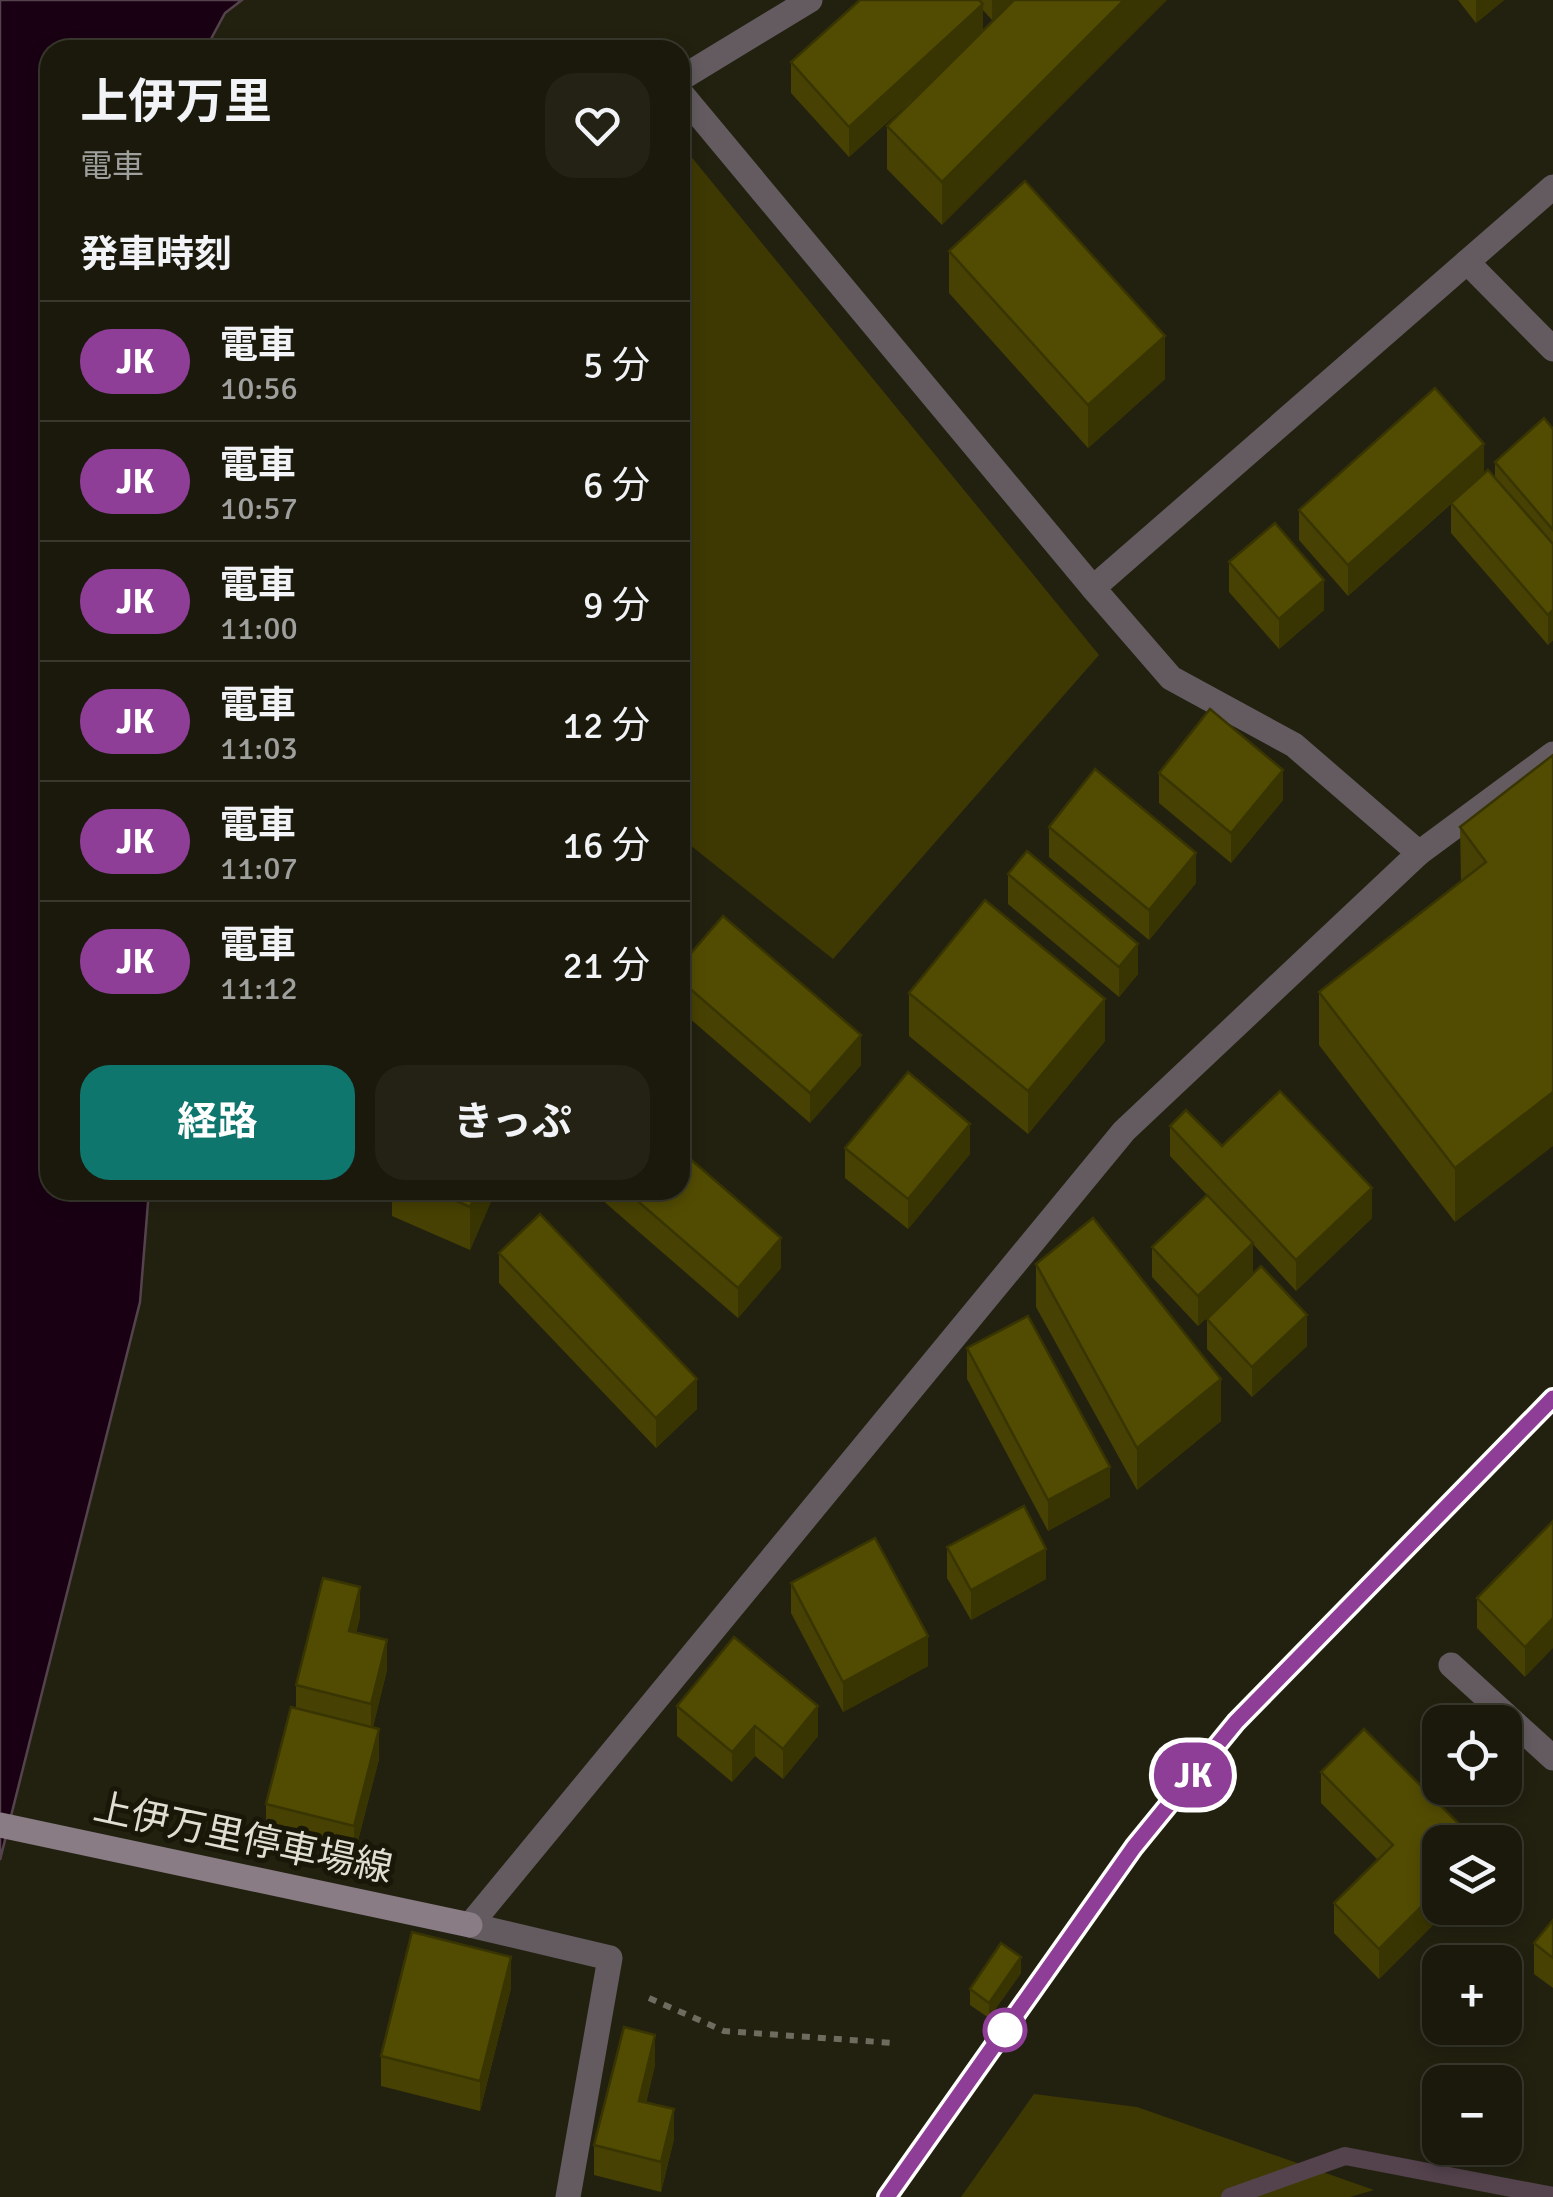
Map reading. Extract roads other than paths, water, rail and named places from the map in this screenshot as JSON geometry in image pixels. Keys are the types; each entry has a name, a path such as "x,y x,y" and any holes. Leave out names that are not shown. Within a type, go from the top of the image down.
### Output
{"main road":[{"name":"上伊万里停車場線","path":"0,1826 470,1924"}],"street":[{"path":"690,72 810,0"},
{"path":"690,104 1171,678 1294,744 1420,853"},
{"path":"1094,588 1553,187"},
{"path":"1467,262 1553,349"},
{"path":"568,2197 610,1958 470,1924 1124,1131 1420,853 1553,754"},
{"path":"1451,1665 1553,1758"}],"waterway":[{"path":"1230,2197 1345,2156 1553,2196"}],"railway":[{"path":"887,2197 1133,1847 1236,1722 1553,1398"}],"train":[{"name":"JK","path":"887,2197 1134,1847 1236,1722 1553,1398"}]}
